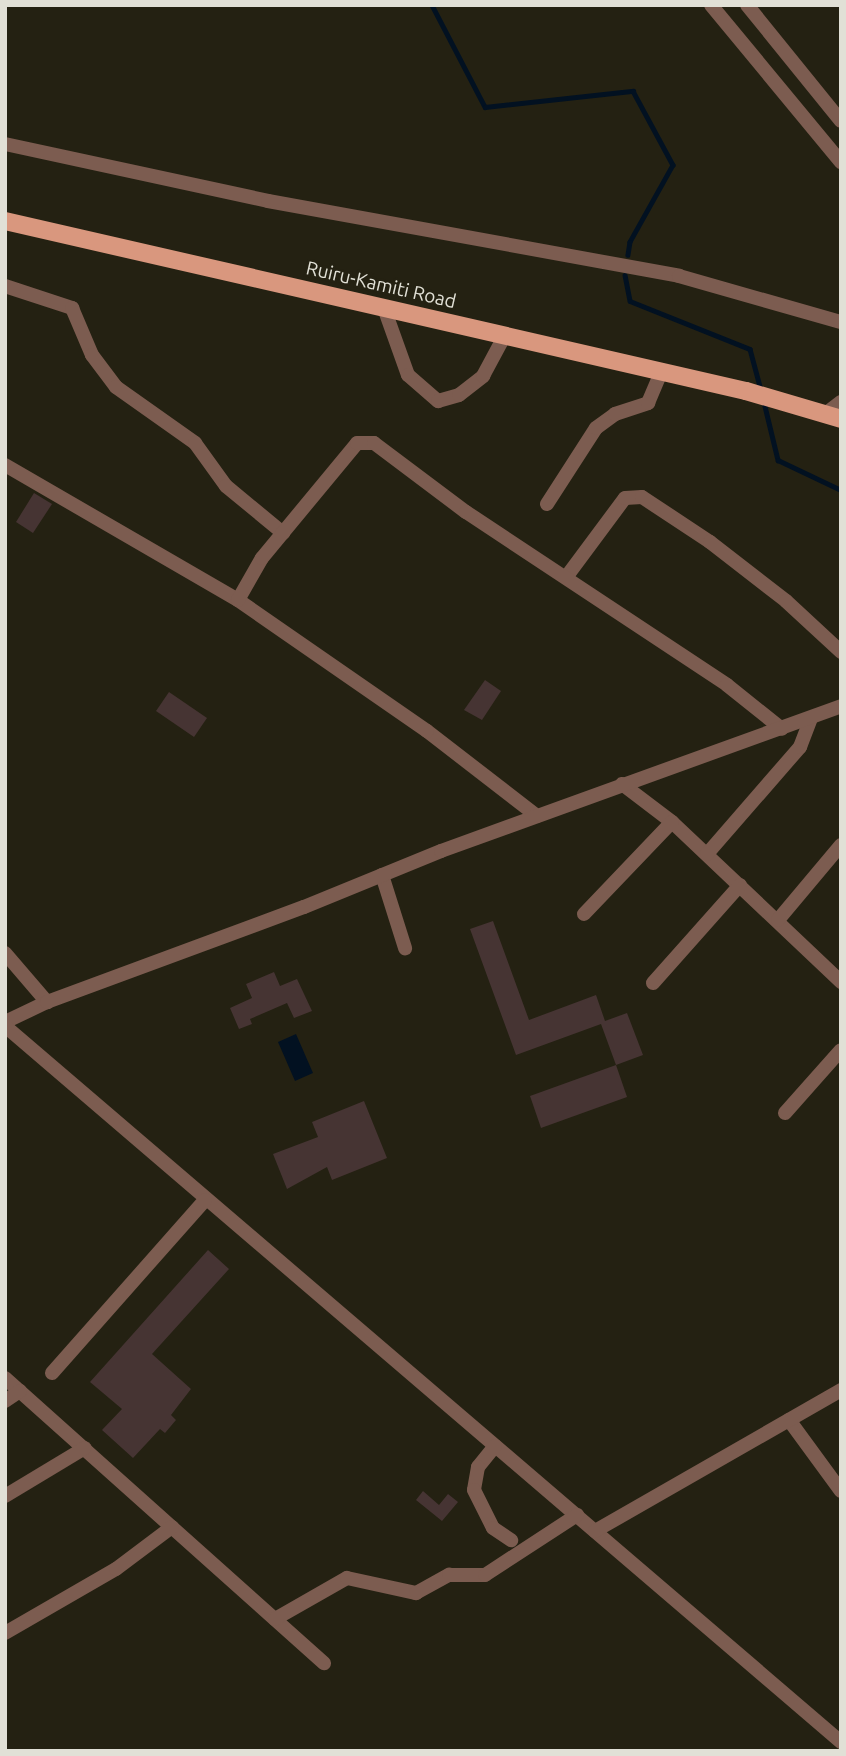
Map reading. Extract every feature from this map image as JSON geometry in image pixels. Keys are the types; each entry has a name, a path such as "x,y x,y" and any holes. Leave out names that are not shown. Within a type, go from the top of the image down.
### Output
{"main road":[{"name":"Ruiru-Kamiti Road","path":"5,221 746,391 833,417"}],"street":[{"path":"711,5 841,162"},
{"path":"747,5 841,121"},
{"path":"5,144 268,201 679,276 841,322"},
{"path":"5,286 72,308 92,355 109,379 195,443 226,486 283,533"},
{"path":"384,308 408,375 438,401 459,395 483,376 505,335"},
{"path":"547,504 596,428 615,414 648,403 661,373"},
{"path":"833,417 841,402"},
{"path":"238,600 283,533 363,441 374,443 466,512 567,576 727,685 782,729"},
{"path":"5,465 238,600 428,731 537,816"},
{"path":"567,576 625,498 642,497 710,542 786,601 841,652"},
{"path":"841,706 622,784 47,1002 5,1024 205,1200 841,1742"},
{"path":"707,853 800,747 811,718"},
{"path":"622,784 707,853 841,982"},
{"path":"584,914 672,822"},
{"path":"778,920 841,845"},
{"path":"382,875 405,948"},
{"path":"653,983 740,885"},
{"path":"5,953 47,1002"},
{"path":"785,1113 841,1050"},
{"path":"52,1373 205,1200"},
{"path":"5,1378 324,1663"},
{"path":"596,1531 841,1390"},
{"path":"5,1401 20,1391"},
{"path":"789,1419 841,1491"},
{"path":"495,1446 478,1467 474,1490 493,1528 511,1540"},
{"path":"5,1496 85,1448"},
{"path":"275,1619 347,1578 358,1577 416,1593 449,1575 485,1575 577,1515"},
{"path":"5,1633 116,1569 173,1527"}],"water":[{"path":"296,1034 313,1073 295,1081 278,1042"}],"building":[{"path":"34,493 52,504 33,533 16,522"},
{"path":"485,680 501,691 482,720 464,710"},
{"path":"169,692 207,718 194,737 156,711"},
{"path":"493,921 529,1020 596,995 605,1021 627,1013 643,1055 616,1065 601,1024 516,1055 470,929"},
{"path":"274,972 280,986 297,979 312,1011 294,1018 287,1003 250,1019 252,1024 239,1029 230,1008 252,998 246,984"},
{"path":"616,1065 627,1097 541,1128 530,1096"},
{"path":"364,1101 387,1158 332,1180 327,1167 287,1189 273,1154 318,1137 312,1122"},
{"path":"208,1250 229,1269 152,1354 191,1389 171,1415 176,1420 165,1433 160,1429 133,1458 102,1430 122,1409 90,1382"},
{"path":"423,1491 439,1505 448,1494 458,1502 442,1521 416,1500"}],"waterway":[{"path":"432,5 485,107 633,91 673,165 630,242 628,255"},
{"path":"625,275 630,301 750,349 761,390"},
{"path":"764,402 778,460 841,490"}]}
